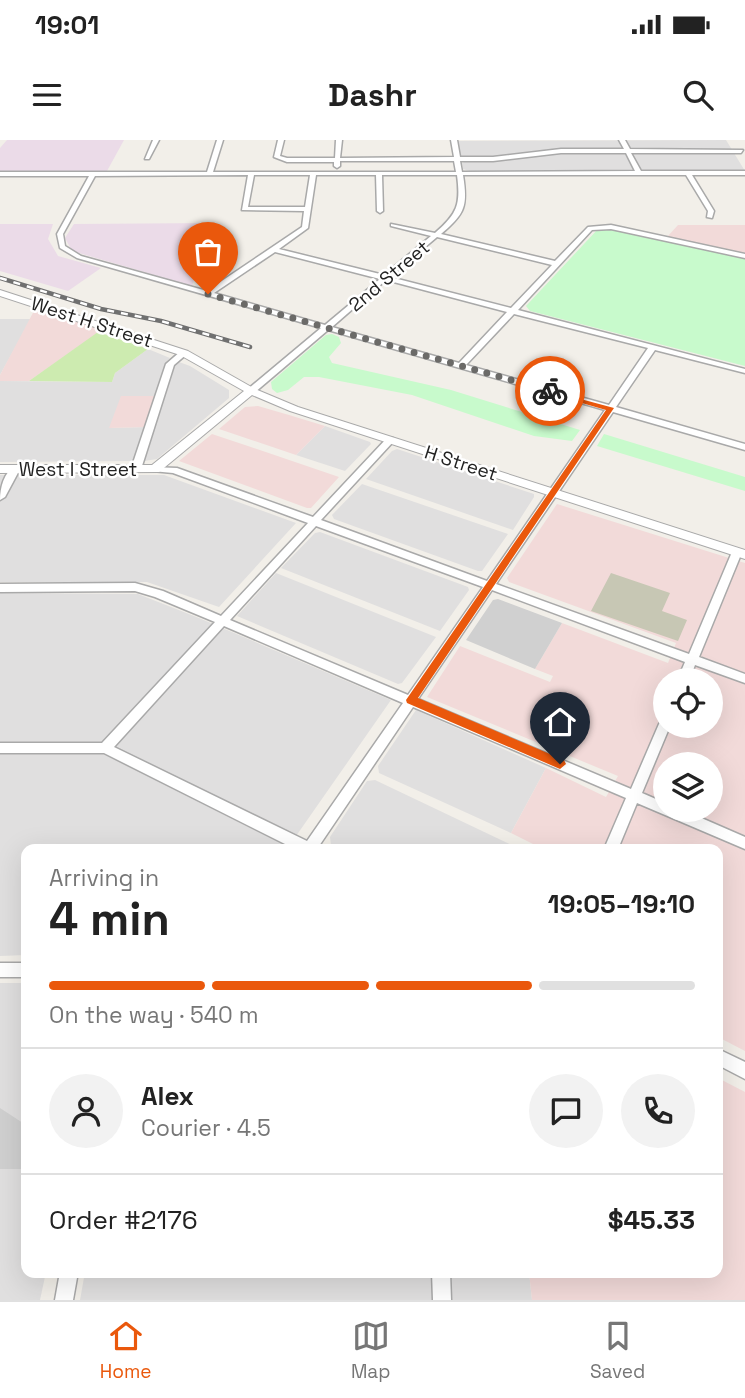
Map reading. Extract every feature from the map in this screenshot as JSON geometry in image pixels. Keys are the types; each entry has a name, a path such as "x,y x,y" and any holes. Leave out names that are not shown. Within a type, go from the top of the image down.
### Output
{"street":[{"path":"147,158 156,140"},
{"path":"209,174 220,140"},
{"path":"281,140 277,157 279,159 508,159 561,151 743,154"},
{"path":"337,173 339,140"},
{"name":"2nd Street","path":"155,469 387,279 455,219 461,206 454,140"},
{"path":"622,140 639,173"},
{"path":"733,140 743,154"},
{"path":"252,173 244,209 309,209"},
{"path":"208,294 305,228 313,173"},
{"path":"379,173 380,211"},
{"path":"688,173 711,211 710,217"},
{"path":"0,174 745,173"},
{"path":"93,174 60,234 62,247 79,257 745,447"},
{"path":"393,225 557,264"},
{"path":"461,366 590,228 600,226 745,256"},
{"path":"273,250 745,370"},
{"name":"West H Street","path":"2,297 184,353"},
{"path":"312,844 653,347"},
{"path":"136,469 170,364 184,353"},
{"name":"H Street","path":"184,353 251,391 294,409 741,553"},
{"path":"105,748 390,440"},
{"path":"0,497 15,469"},
{"path":"155,469 174,470 745,679"},
{"name":"West I Street","path":"0,470 155,469"},
{"path":"689,668 741,553"},
{"path":"0,588 135,587 223,619 653,804"},
{"path":"613,844 659,738"},
{"path":"0,748 105,748 299,844"},
{"path":"695,822 745,843"},
{"path":"0,970 21,970"},
{"path":"723,1060 745,1071"},
{"path":"64,1300 68,1278"},
{"path":"441,1278 442,1300"}],"shaded area":[{"path":"7,140 124,140 107,171 0,171 0,148"},
{"path":"726,140 745,171 469,171 463,169 462,163 467,161 460,155 458,141"},
{"path":"213,223 192,286 72,251 65,238 74,224"},
{"path":"0,224 53,224 48,239 58,256 101,268 68,291 0,271"},
{"path":"678,225 745,225 745,254 667,237"},
{"path":"35,309 102,330 29,381 0,381 0,375"},
{"path":"0,319 31,319 0,375"},
{"path":"148,349 170,358 166,362 156,396 110,428 147,427 136,461 0,462 0,381 112,382 115,373"},
{"path":"179,362 229,390 229,398 157,459 144,461 173,367"},
{"path":"121,396 156,396 147,427 109,428"},
{"path":"258,406 325,426 296,455 219,429 245,407"},
{"path":"325,426 371,444 345,471 296,455"},
{"path":"212,434 339,477 311,508 307,508 179,461"},
{"path":"397,449 534,494 534,497 513,530 366,479"},
{"path":"0,475 164,475 296,523 219,607 147,582 0,582"},
{"path":"362,484 508,534 482,571 478,571 334,519 332,515"},
{"path":"557,504 745,563 745,1051 723,1040 723,844 533,844 511,833 546,768 606,797 618,776 427,697 460,646 550,682 553,676 535,669 562,623 668,663 676,643 509,582 507,578"},
{"path":"320,532 468,587 469,590 440,631 281,568 315,533"},
{"path":"276,573 436,637 402,683 398,684 237,616"},
{"path":"611,573 670,593 662,611 687,620 678,641 591,611"},
{"path":"0,593 138,594 391,700 290,844 21,844 21,955 0,956"},
{"path":"498,599 562,623 535,669 466,640 493,600"},
{"path":"416,710 546,768 511,833 379,773 378,766"},
{"path":"375,780 509,844 331,844 330,837 367,781"},
{"path":"0,983 21,983 21,1278 45,1278 40,1300 0,1300"},
{"path":"723,1081 745,1092 745,1300 532,1300 530,1278 723,1278"},
{"path":"0,1108 21,1122 21,1169 0,1169"},
{"path":"84,1278 530,1278 532,1300 80,1300"}],"green space":[{"path":"598,229 745,258 745,366 530,311 526,306"},
{"path":"98,332 148,349 115,373 112,382 29,381"},
{"path":"326,335 339,337 341,343 329,357 332,363 451,390 580,430 572,441 534,436 412,395 319,377 304,377 288,390 277,393 272,389 271,382"},
{"path":"604,434 745,477 745,491 597,446"}],"railway":[{"path":"0,278 101,309 161,321 250,347"}],"way so far":[{"path":"208,294 550,391"}],"route":[{"path":"550,391 610,408 411,700 560,764"}]}
